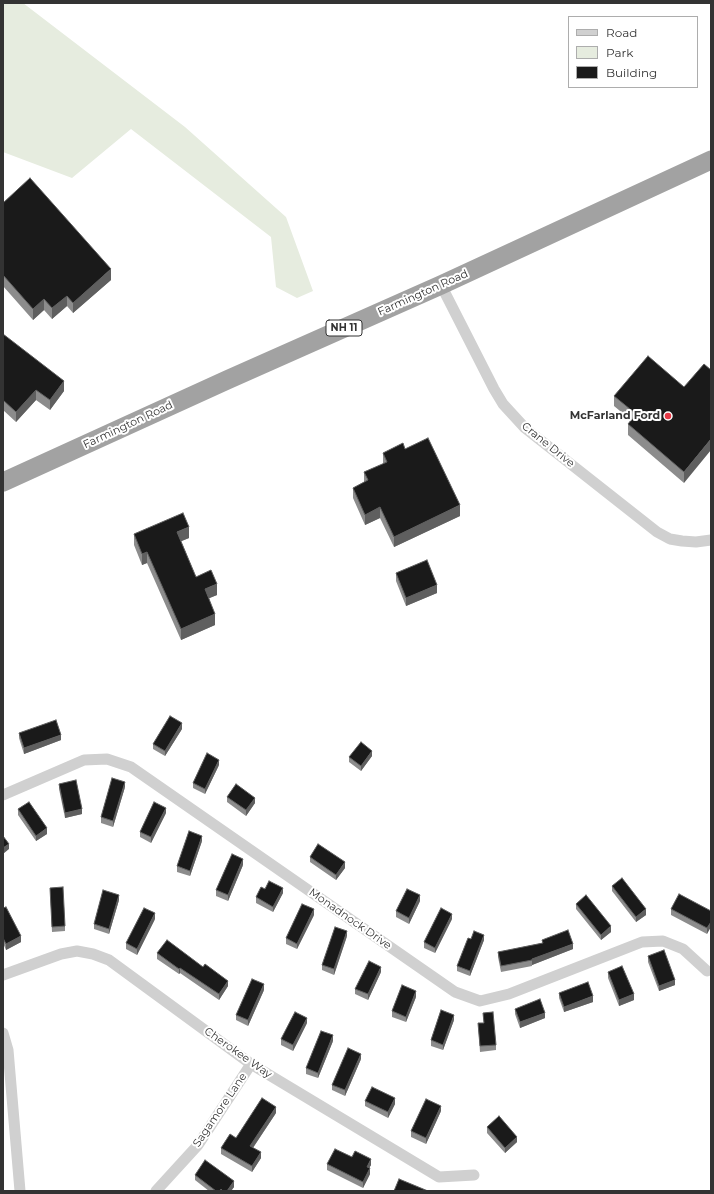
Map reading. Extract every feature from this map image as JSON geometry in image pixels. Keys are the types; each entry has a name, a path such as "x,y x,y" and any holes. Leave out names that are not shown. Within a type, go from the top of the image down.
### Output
{"highway":[{"name":"Farmington Road","path":"3,482 441,285 711,160"}],"street":[{"name":"Crane Drive","path":"441,285 494,389 503,404 526,428 657,532 670,539 682,541 696,542 711,540"},
{"name":"Monadnock Drive","path":"3,795 84,760 107,760 131,767 455,992 480,1001 509,994 642,942 663,941 683,950 707,971"},
{"name":"Cherokee Way","path":"3,975 61,954 77,951 93,954 109,960 251,1064 439,1177 474,1175"},
{"path":"3,1033 8,1050 20,1191"},
{"name":"Sagamore Lane","path":"156,1191 198,1145 251,1064"}],"green space":[{"path":"3,3 23,3 185,127 286,217 313,291 297,298 276,287 271,237 131,129 72,178 3,152"}],"building":[{"path":"30,178 111,269 73,303 67,296 52,308 44,299 33,309 3,275 3,203"},
{"path":"3,334 64,381 50,400 36,390 16,412 3,400"},
{"name":"McFarland Ford","path":"648,356 684,387 704,364 711,370 711,439 684,472 628,424 636,414 614,396"},
{"path":"428,438 460,505 394,537 380,507 365,515 353,488 368,480 364,472 387,462 383,453 403,443 405,449"},
{"path":"183,513 189,527 177,532 196,577 211,570 217,584 205,589 215,614 181,629 147,552 142,554 134,534"},
{"path":"427,560 437,585 406,598 396,573"},
{"path":"170,716 182,723 165,751 153,744"},
{"path":"56,720 61,735 24,748 19,733"},
{"path":"361,742 372,751 361,766 349,757"},
{"path":"207,753 219,760 205,789 193,783"},
{"path":"112,778 125,782 113,821 101,817"},
{"path":"76,780 82,809 65,813 59,784"},
{"path":"236,784 255,798 246,810 227,797"},
{"path":"29,802 47,828 36,836 18,809"},
{"path":"154,802 166,808 151,837 140,832"},
{"path":"189,831 202,836 190,871 177,866"},
{"path":"3,836 9,844 3,848"},
{"path":"318,844 345,862 336,875 310,857"},
{"path":"232,854 243,859 228,895 216,890"},
{"path":"622,878 646,909 636,917 612,886"},
{"path":"269,881 283,888 273,907 256,897 261,887 265,889"},
{"path":"63,887 65,926 52,927 50,888"},
{"path":"407,889 420,895 409,918 396,911"},
{"path":"103,890 119,895 109,929 94,924"},
{"path":"679,894 711,911 711,922 707,928 671,909"},
{"path":"586,895 611,926 601,935 576,904"},
{"path":"302,904 314,909 297,944 286,938"},
{"path":"6,907 21,936 6,944 3,938 3,908"},
{"path":"144,908 155,913 137,949 126,943"},
{"path":"441,908 452,914 435,948 424,942"},
{"path":"335,927 347,931 334,969 322,965"},
{"path":"568,930 573,944 532,960 501,966 498,952 543,943 542,940"},
{"path":"474,931 484,935 470,971 457,966 468,938 471,939"},
{"path":"167,940 203,967 205,964 228,981 219,994 180,968 179,969 157,953"},
{"path":"664,950 675,980 659,986 648,956"},
{"path":"369,961 381,967 368,994 355,989"},
{"path":"622,966 634,994 619,1000 608,972"},
{"path":"252,979 264,984 248,1020 236,1015"},
{"path":"588,982 593,996 564,1007 559,993"},
{"path":"402,985 416,991 406,1017 392,1011"},
{"path":"540,999 545,1013 520,1022 515,1009"},
{"path":"441,1010 454,1015 443,1045 431,1040"},
{"path":"295,1012 307,1018 293,1045 281,1039"},
{"path":"493,1012 496,1045 480,1046 478,1023 484,1023 483,1013"},
{"path":"321,1031 333,1035 318,1073 306,1068"},
{"path":"348,1048 361,1054 345,1090 332,1085"},
{"path":"372,1087 395,1098 388,1112 365,1101"},
{"path":"262,1098 276,1107 250,1146 261,1152 252,1166 221,1148 230,1134 236,1138"},
{"path":"426,1099 441,1106 426,1138 411,1131"},
{"path":"499,1116 517,1137 505,1148 487,1127"},
{"path":"335,1149 352,1157 355,1151 371,1159 367,1167 370,1168 363,1182 327,1164"},
{"path":"205,1160 234,1181 227,1191 223,1191 221,1189 220,1191 216,1191 195,1175"},
{"path":"399,1179 428,1191 394,1191"}],"place":[{"name":"McFarland Ford","path":"668,416"}]}
